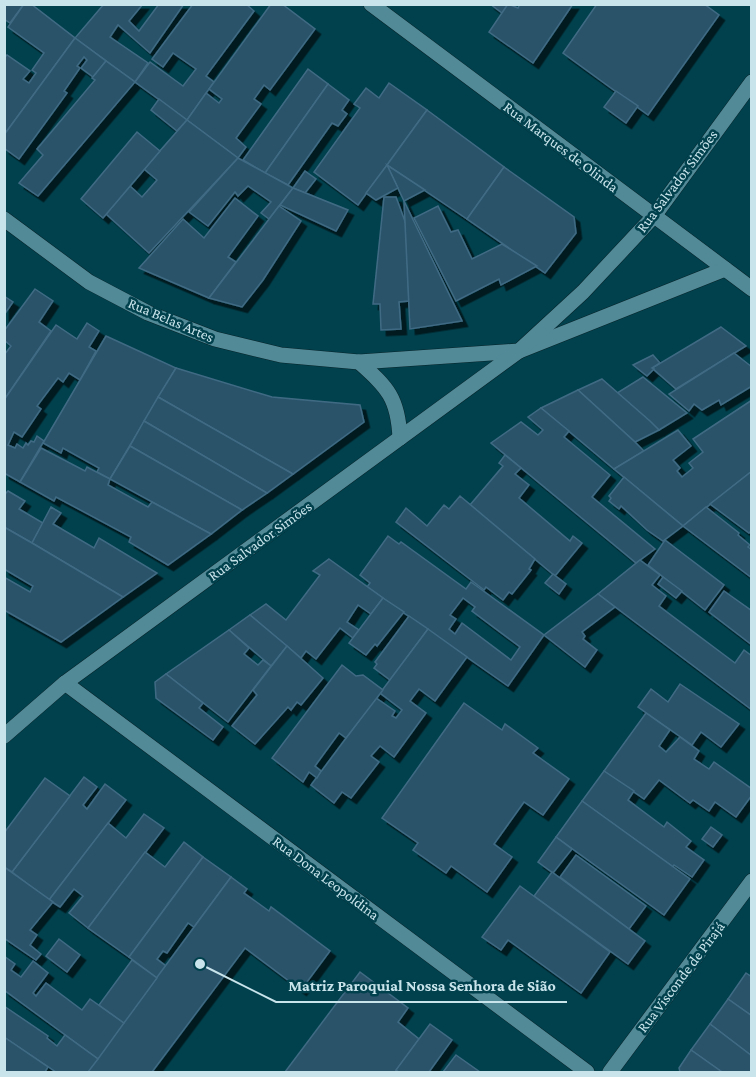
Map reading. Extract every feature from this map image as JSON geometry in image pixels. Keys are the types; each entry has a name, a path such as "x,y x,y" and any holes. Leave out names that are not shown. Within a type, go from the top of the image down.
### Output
{"street":[{"name":"Rua Marques de Olinda","path":"371,4 752,289"},
{"name":"Rua Salvador Simões","path":"4,736 64,683 519,351 583,292 654,216 752,82"},
{"name":"Rua Belas Artes","path":"4,219 89,282 148,313 215,339 281,356 359,362 519,351"},
{"name":"Rua Salvador Simões","path":"519,351 725,269"},
{"path":"359,362 393,397 399,412 400,438"},
{"name":"Rua Dona Leopoldina","path":"64,683 587,1072"},
{"name":"Rua Visconde de Pirajá","path":"610,1072 752,881"}],"building":[{"path":"4,4 24,4 10,23 4,19"},
{"path":"24,4 31,4 75,38 4,135 4,58 7,55 30,71 23,79 29,83 36,73 32,70 44,53 8,27"},
{"path":"104,4 143,4 129,21 139,31 159,4 184,4 150,53 118,25 110,37 148,63 135,82 75,38"},
{"path":"193,4 246,4 254,11 206,76 214,82 187,120 135,82 150,62 183,86 196,69 173,53 163,67 152,59"},
{"path":"271,4 282,4 315,29 270,90 264,85 254,99 261,104 236,138 246,147 238,158 187,120 206,93 219,103 222,99 209,89"},
{"path":"490,4 509,4 502,13"},
{"path":"508,4 518,8 520,4 573,4 533,63 489,32"},
{"path":"597,4 704,4 719,15 648,115 563,53"},
{"path":"75,38 106,61 93,77 81,68 87,60 84,57 77,66 80,68 64,91 67,93 19,159 4,148 4,135"},
{"path":"106,61 135,82 38,196 19,183 43,155 37,149 95,80 92,78"},
{"path":"308,69 328,84 265,173 243,160"},
{"path":"389,83 427,110 358,205 314,172 360,108 354,104 366,88 379,98"},
{"path":"328,84 349,100 342,110 347,114 338,126 332,123 288,185 265,173"},
{"path":"616,91 638,106 626,123 604,107"},
{"path":"159,99 187,120 177,131 151,110"},
{"path":"427,110 504,167 467,219 387,165"},
{"path":"187,120 238,158 149,253 106,214 130,186 142,197 157,180 144,169"},
{"path":"137,132 160,151 103,218 81,199"},
{"path":"238,158 293,188 269,219 261,213 271,202 248,186 238,196 235,192 208,226 189,212"},
{"path":"387,165 425,190 404,201"},
{"path":"387,165 398,188 376,200 366,193"},
{"path":"504,167 574,217 576,233 545,273 467,219"},
{"path":"305,171 316,179 305,193 293,188"},
{"path":"293,188 348,210 336,231 280,205"},
{"path":"384,197 396,197 406,224 409,301 399,302 401,329 381,330 380,304 373,304"},
{"path":"235,198 258,216 228,257 236,262 209,298 139,268 183,219 204,238"},
{"path":"404,201 462,321 410,329"},
{"path":"279,206 301,221 263,280 242,307 209,298"},
{"path":"438,206 451,232 458,230 472,259 502,244 537,266 501,285 499,279 456,301 414,218"},
{"path":"35,289 53,301 39,322 51,331 4,400 4,355 11,346 4,340 4,331"},
{"path":"4,296 13,302 4,315"},
{"path":"87,323 99,331 89,347 96,351 80,380 69,373 63,382 58,378 37,406 41,409 22,437 14,432 8,445 15,448 17,444 23,448 26,443 28,445 31,441 34,442 37,436 44,441 20,482 4,473 4,400 56,325 77,339"},
{"path":"721,327 746,346 676,389 652,368"},
{"path":"106,336 176,368 110,479 97,472 99,468 63,448 61,453 43,443"},
{"path":"734,353 752,367 752,386 721,405 719,400 702,410 694,404 689,411 669,394"},
{"path":"653,355 660,363 652,368 654,369 647,376 633,365"},
{"path":"176,368 272,397 360,405 364,422 293,474 158,397"},
{"path":"643,377 687,413 659,430 617,393"},
{"path":"602,379 659,430 635,442 578,390"},
{"path":"578,390 644,451 614,469 541,408"},
{"path":"158,397 293,474 267,493 144,421"},
{"path":"752,400 752,471 683,526 614,469 678,430 691,446 673,460 680,468 677,471 682,477 693,468 689,463 703,452 693,439"},
{"path":"541,408 569,431 564,437 610,475 592,497 655,549 636,563 491,443 521,422 538,435 543,430 528,417"},
{"path":"144,421 267,493 242,510 130,446"},
{"path":"130,446 242,510 211,534 110,479"},
{"path":"41,448 85,471 87,467 110,479 108,485 148,507 152,502 211,534 168,565 129,542 131,537 56,497 54,501 20,482"},
{"path":"505,455 521,468 515,474 529,485 519,498 570,541 573,536 582,543 555,576 470,505 503,466 499,463"},
{"path":"752,471 752,530 749,533 710,504"},
{"path":"624,477 683,526 663,541 621,506 619,509 609,501 611,498 609,496"},
{"path":"8,491 25,501 19,509 43,523 32,543 4,527 4,495"},
{"path":"460,496 535,559 529,569 531,570 512,594 509,592 503,600 486,587 484,590 396,522 406,508 427,526 444,505 449,509"},
{"path":"51,507 61,513 53,524 94,548 99,538 157,573 123,597 32,543"},
{"path":"706,507 739,533 738,535 750,545 748,547 752,550 752,578 683,526"},
{"path":"4,527 123,597 61,642 4,610 4,577 30,592 33,586 4,569"},
{"path":"388,536 399,544 401,542 466,589 471,582 544,635 508,686 367,587 370,583 360,575","holes":["463,598 475,607 472,611 520,647 511,660 462,623 455,634 449,629 456,619 450,615"]},
{"path":"665,540 724,585 705,610 648,565"},
{"path":"329,559 383,598 371,614 358,605 347,622 359,630 353,638 340,628 316,659 306,651 301,658 250,615 266,604 286,620 320,575 313,571"},
{"path":"640,560 660,575 652,585 666,596 659,606 735,663 744,650 752,656 752,710 598,594"},
{"path":"553,574 566,584 559,594 545,583"},
{"path":"663,577 682,591 676,598 658,584"},
{"path":"724,591 752,611 752,645 709,612"},
{"path":"598,594 615,607 582,632 585,636 583,639 597,650 585,667 544,635"},
{"path":"383,598 404,612 377,646 375,644 366,655 349,643"},
{"path":"250,615 287,646 271,666 229,630"},
{"path":"409,616 428,629 390,680 374,668 377,664 375,662"},
{"path":"428,629 467,657 435,701 419,689 410,701 426,713 394,757 380,746 371,756 379,762 351,798 342,792 334,803 311,785 376,698 395,711 392,716 396,718 402,710 380,693"},
{"path":"229,630 249,648 244,654 258,665 263,660 271,666 228,722 166,674"},
{"path":"287,646 323,678 301,705 297,702 291,710 288,707 255,744 232,726 257,695 253,690"},
{"path":"342,665 356,676 363,675 383,690 346,738 339,733 315,766 321,771 317,778 309,772 303,782 272,758"},
{"path":"166,674 203,703 199,708 223,727 213,740 156,698 155,682"},
{"path":"680,684 739,724 721,747 701,732 692,745 638,707 651,689 668,702"},
{"path":"464,703 502,730 505,724 538,748 533,753 569,779 543,815 524,802 494,844 512,857 487,892 451,866 446,873 413,850 418,843 382,818"},
{"path":"646,713 670,730 659,746 666,752 680,737 699,751 694,759 709,769 714,762 752,789 752,795 736,817 715,802 709,811 693,800 690,803 659,780 644,799 604,771"},
{"path":"604,771 634,791 628,800 664,827 667,822 691,841 686,847 704,860 692,877 674,865 673,867 582,801"},
{"path":"84,777 97,787 83,805 87,809 105,784 126,800 49,900 12,872"},
{"path":"45,778 70,796 12,872 4,867 4,833"},
{"path":"582,801 690,879 664,915 556,837"},
{"path":"144,814 164,828 88,928 69,913 83,896 74,889 60,907 49,900 108,823 126,838"},
{"path":"711,827 722,835 713,847 702,839"},
{"path":"556,837 572,849 553,873 538,862"},
{"path":"184,842 203,857 129,957 88,928 145,852 165,867"},
{"path":"576,855 646,906 629,929 560,877"},
{"path":"203,857 231,877 194,927 188,923 167,953 163,951 157,959 166,966 157,978 129,957"},
{"path":"4,867 53,902 30,930 37,935 30,945 41,954 36,960 4,938"},
{"path":"552,872 645,941 628,964 534,896"},
{"path":"231,877 247,889 244,893 269,911 271,907 330,951 301,990 245,948 152,1072 87,1072"},
{"path":"520,886 610,952 581,993 508,940 501,950 482,937"},
{"path":"59,939 80,955 67,972 46,956"},
{"path":"4,956 15,964 11,970 21,977 33,961 48,973 33,993 36,996 46,983 82,1010 90,999 124,1023 98,1059 4,990"},
{"path":"132,960 157,978 124,1023 99,1005"},
{"path":"360,972 408,1008 398,1022 419,1039 395,1072 285,1072"},
{"path":"746,973 752,977 752,1016 728,999"},
{"path":"728,999 752,1016 752,1056 710,1024"},
{"path":"4,1006 48,1036 47,1038 57,1046 65,1035 98,1059 88,1072 56,1072 4,1037"},
{"path":"430,1024 452,1040 429,1072 399,1072 396,1070"},
{"path":"710,1024 752,1056 752,1072 722,1072 691,1050"},
{"path":"4,1037 48,1067 45,1072 4,1072"},
{"path":"691,1050 722,1072 680,1072 679,1068"},
{"path":"456,1055 480,1072 443,1072"}],"place":[{"name":"Matriz Paroquial Nossa Senhora de Sião","path":"200,964"}]}
